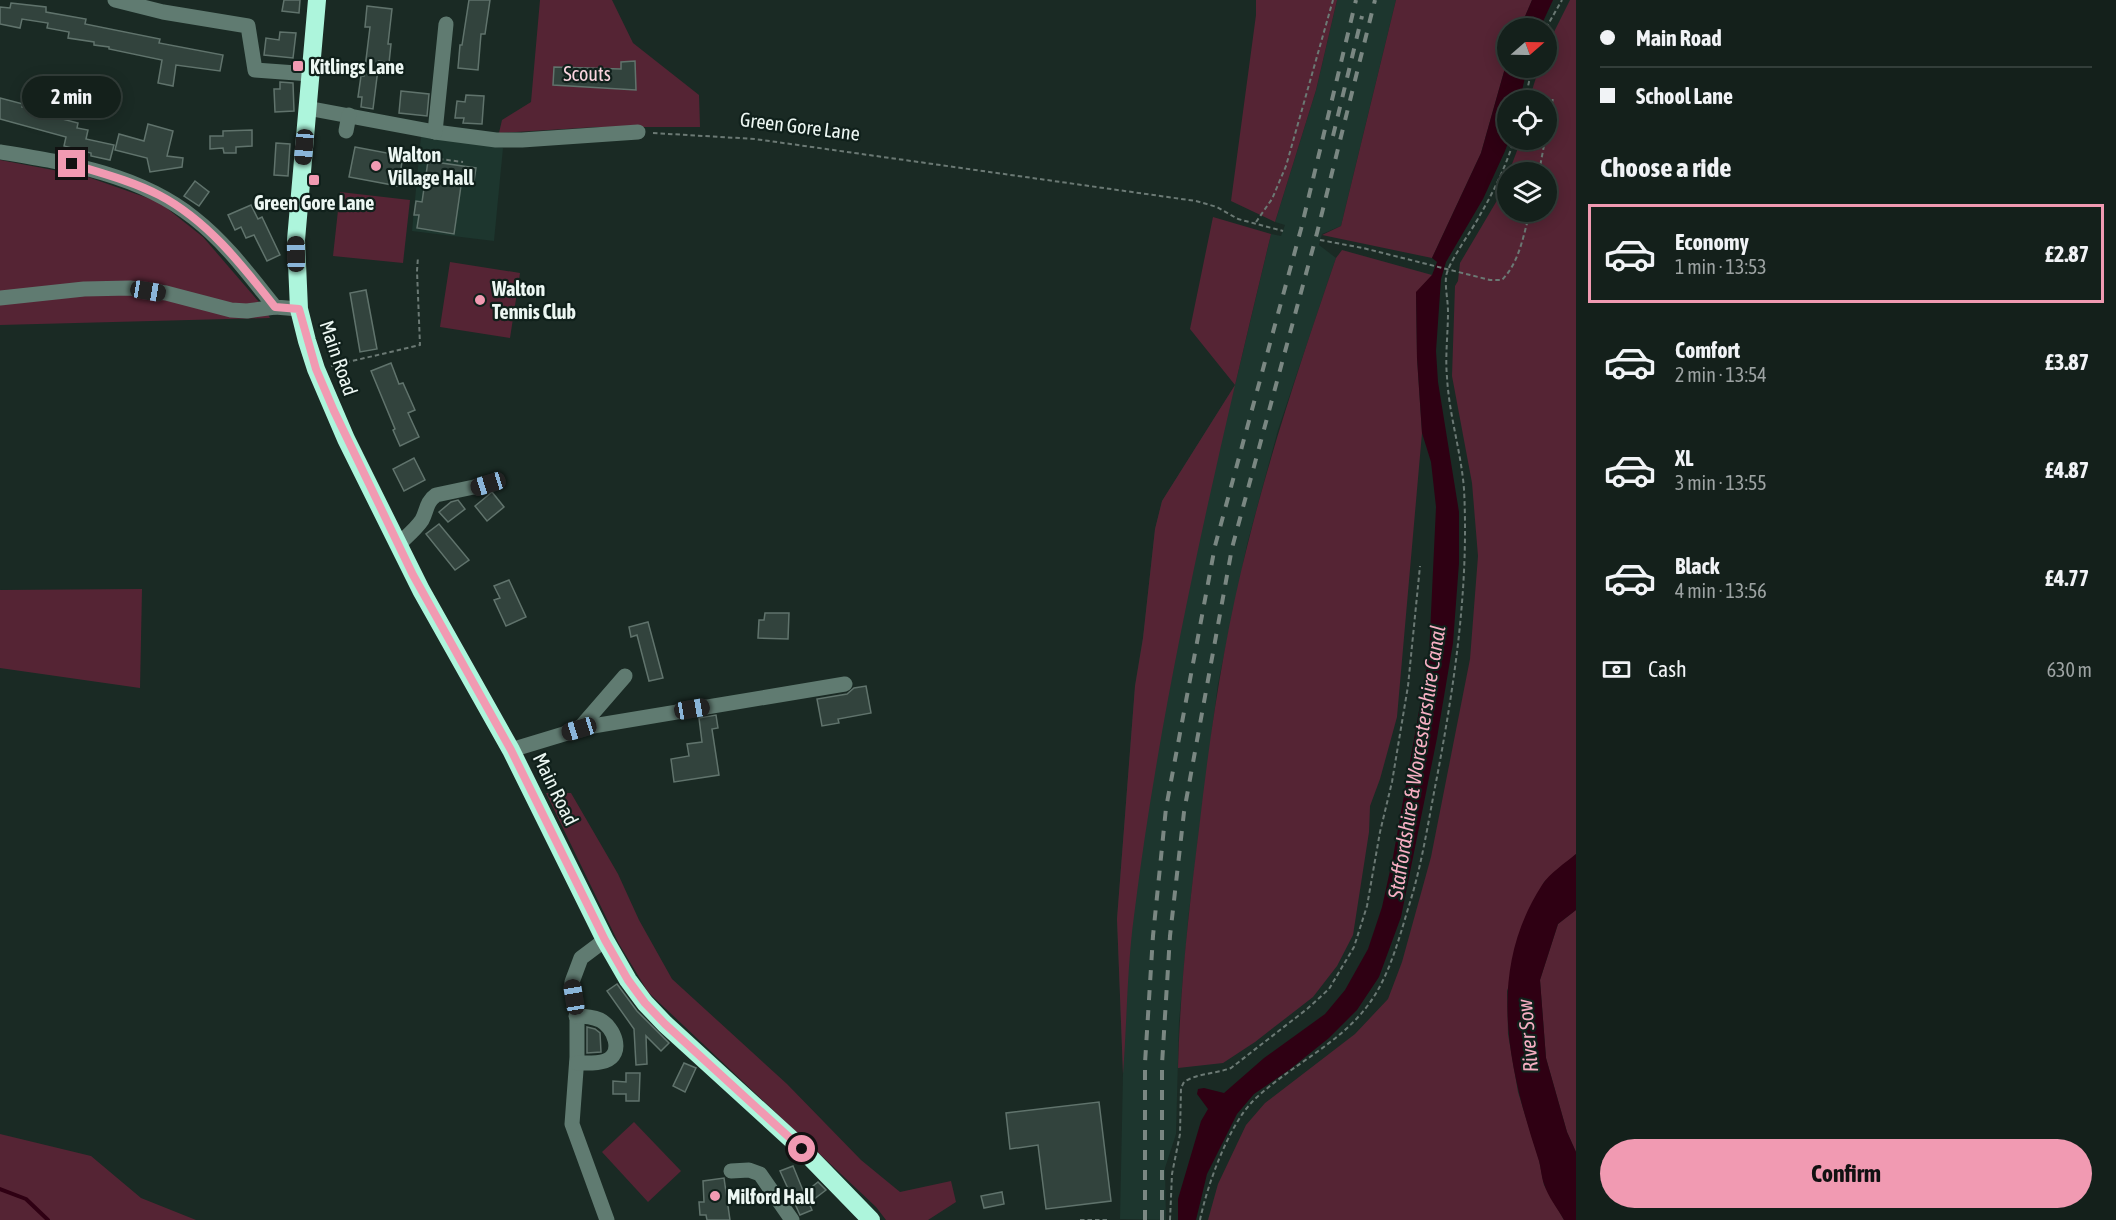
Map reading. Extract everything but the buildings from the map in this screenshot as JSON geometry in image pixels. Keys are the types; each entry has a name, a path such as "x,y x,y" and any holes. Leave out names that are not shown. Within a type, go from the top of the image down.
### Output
{"highway":[{"name":"Main Road","path":"317,0 296,240 299,309 316,369 346,439 421,590 511,750 605,940 628,980 658,1017 802,1149 864,1217"}],"street":[{"path":"115,0 163,12 248,26 255,70 310,74"},
{"path":"435,132 446,24"},
{"path":"307,108 467,137 522,140 638,132"},
{"path":"346,132 349,116"},
{"path":"0,152 72,164 117,177 159,195 194,218 221,242 275,307"},
{"path":"0,298 84,289 130,288 166,293 247,312 275,307 299,309"},
{"path":"398,545 424,517 430,499 436,495 488,484"},
{"path":"579,729 626,676"},
{"path":"511,750 579,729 845,684"},
{"path":"605,940 581,958 572,982 576,1016 577,1063 572,1124 607,1220"},
{"path":"576,1016 602,1021 613,1033 616,1049 613,1057 605,1061 591,1064 577,1063"},
{"path":"731,1171 749,1170 760,1174 792,1220"}],"path":[{"path":"1256,222 1272,198 1286,166 1333,0"},
{"path":"1552,18 1562,0"},
{"name":"Green Gore Lane","path":"638,132 755,140 1196,201 1217,207 1238,219 1283,231"},
{"path":"1200,1220 1205,1195 1215,1170 1243,1113 1253,1101 1274,1084 1332,1041 1358,1017 1373,998 1386,974 1412,895 1447,725 1463,610 1466,553 1463,484 1446,377 1448,301 1446,274 1496,186 1510,150"},
{"path":"424,157 463,162"},
{"path":"1320,240 1363,248 1453,272 1490,280 1502,280 1511,270 1527,222"},
{"path":"316,369 420,345 418,257"},
{"path":"1170,1220 1172,1174 1180,1134 1181,1088 1184,1082 1191,1077 1231,1068 1307,1009 1329,989 1354,947 1366,906 1392,782 1408,687 1420,566"},
{"path":"1080,1220 1107,1220"}],"shaded area":[{"path":"1337,0 1396,0 1341,226 1322,234 1319,245 1336,258 1278,430 1247,545 1218,684 1189,912 1179,1022 1176,1134 1165,1168 1166,1220 1120,1219 1123,1074 1117,919 1135,686 1143,638 1155,529 1162,501 1235,385 1271,234 1281,236 1285,225 1275,222 1316,90"},
{"path":"421,136 503,148 494,241 412,231"}],"green space":[{"name":"Scouts","path":"540,0 612,0 633,43 699,95 700,127 597,127 499,133 502,120 531,102"},
{"path":"1256,0 1337,0 1316,90 1275,222 1231,201 1256,15"},
{"path":"1396,0 1532,0 1524,18 1497,18 1497,78 1502,78 1481,153 1432,258 1322,235 1341,226"},
{"path":"1570,0 1576,0 1576,854 1544,882 1507,991 1508,1034 1518,1092 1539,1160 1544,1185 1564,1220 1208,1220 1218,1184 1246,1125 1265,1103 1355,1034 1388,999 1402,962 1431,857 1470,659 1478,556 1472,483 1452,376 1455,286 1458,281 1460,263 1497,200 1497,222 1557,222 1557,162 1513,162 1517,150 1557,150 1557,90 1532,90 1536,78 1557,78 1557,26"},
{"path":"0,160 85,176 159,202 203,237 265,309 270,318 0,325"},
{"path":"340,192 410,200 403,263 333,256"},
{"path":"1213,217 1271,234 1193,573 1160,744 1132,936 1123,1074 1117,919 1135,686 1143,638 1155,529 1162,501 1235,385 1190,329"},
{"path":"1342,250 1432,275 1416,293 1422,433 1397,717 1370,806 1369,832 1353,935 1337,966 1313,997 1255,1042 1223,1063 1178,1068 1183,978 1203,793 1232,614 1257,507 1278,435 1336,258"},
{"name":"Walton Tennis Club","path":"450,262 520,273 510,338 440,327"},
{"path":"142,589 140,688 0,668 0,590"},
{"path":"546,793 571,793 618,874 639,920 672,979 787,1084 861,1160 900,1192 951,1181 956,1202 928,1220 886,1220 876,1207 648,992 619,944"},
{"path":"1576,910 1576,1152 1567,1132 1546,1058 1540,980 1558,924"},
{"path":"634,1122 681,1171 648,1202 602,1152"},
{"path":"0,1134 91,1156 141,1198 196,1220 0,1220"}],"water":[{"path":"1532,0 1553,0 1545,18 1524,18"},
{"path":"1502,78 1525,78 1522,90 1499,90"},
{"name":"Staffordshire & Worcestershire Canal","path":"1497,96 1497,150 1505,150 1500,162 1497,162 1497,168 1483,199 1446,262 1441,279 1436,351 1438,382 1459,512 1459,563 1453,643 1437,738 1401,917 1379,977 1357,1010 1329,1038 1254,1094 1237,1114 1207,1174 1196,1220 1178,1220 1178,1199 1201,1121 1208,1109 1197,1094 1198,1089 1204,1088 1224,1093 1264,1058 1325,1014 1345,990 1368,949 1382,907 1429,655 1436,507 1431,462 1422,433 1417,358 1416,292 1432,275 1437,262 1432,258 1481,153"},
{"name":"River Sow","path":"1576,854 1576,910 1558,924 1540,980 1546,1058 1567,1132 1576,1152 1576,1220 1564,1220 1544,1184 1518,1089 1511,1054 1508,985 1514,951 1525,918 1542,885"}],"waterway":[{"path":"0,1189 26,1199 48,1220"}],"railway":[{"path":"1145,1220 1145,1063 1153,936 1166,808 1215,546 1301,229 1356,0"},
{"path":"1162,1220 1162,1064 1170,936 1184,812 1232,548 1317,233 1375,0"},
{"path":"1333,136 1362,16"}],"place":[{"name":"Kitlings Lane","path":"298,66"},
{"name":"Walton Village Hall","path":"376,166"},
{"name":"Green Gore Lane","path":"314,180"},
{"name":"Walton Tennis Club","path":"480,300"},
{"name":"Milford Hall","path":"715,1196"}],"route":[{"path":"72,164 117,177 159,195 194,218 221,242 275,307 299,309 316,369 346,439 421,590 511,750 605,940 628,980 665,1024 802,1149"}]}
